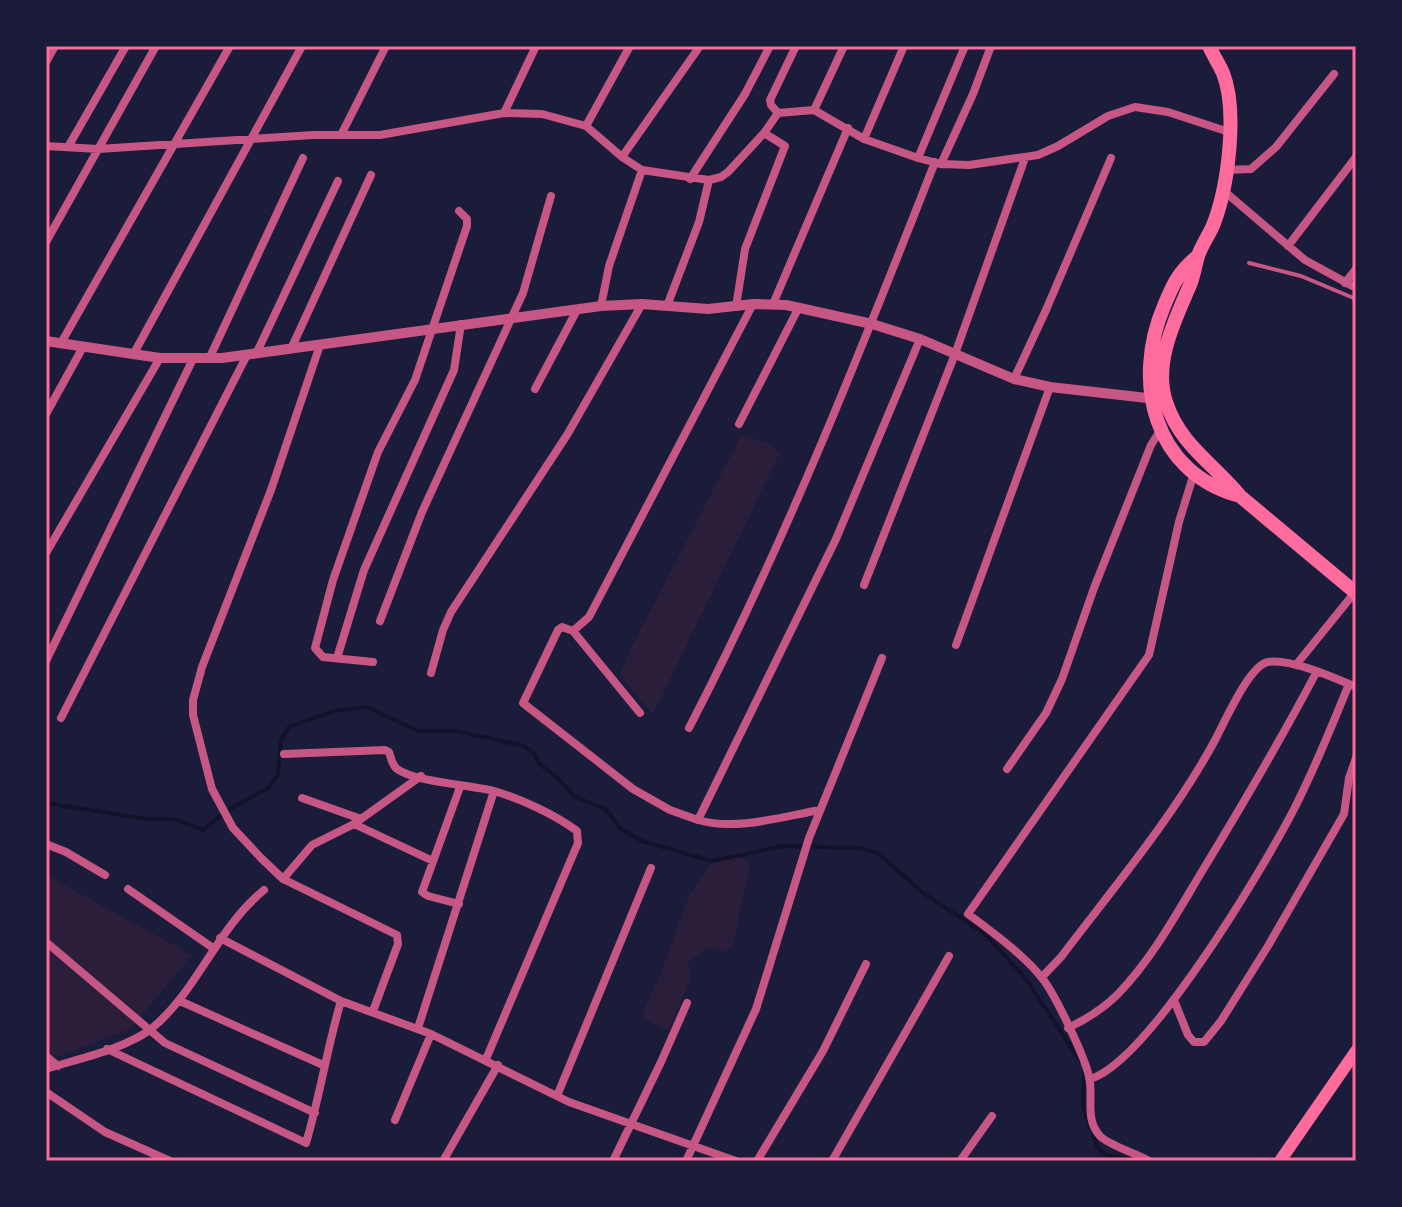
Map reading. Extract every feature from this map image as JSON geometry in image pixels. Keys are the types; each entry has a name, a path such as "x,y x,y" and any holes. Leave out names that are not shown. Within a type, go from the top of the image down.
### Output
{"highway":[{"path":"1209,46 1224,75 1228,97 1229,132 1224,191 1213,226 1198,256 1182,268 1155,327 1149,363 1161,429 1180,458 1194,473 1221,491 1240,496"},
{"path":"1157,399 1190,446 1240,496 1356,593"}],"main road":[{"path":"1280,1161 1356,1051"}],"street":[{"path":"46,62 55,46"},
{"path":"68,147 126,46"},
{"path":"46,242 156,46"},
{"path":"61,343 230,46"},
{"path":"133,355 302,46"},
{"path":"341,135 386,46"},
{"path":"504,113 536,46"},
{"path":"586,126 630,46"},
{"path":"622,157 700,46"},
{"path":"690,179 745,94 770,46"},
{"path":"778,113 770,100 796,46"},
{"path":"814,110 844,46"},
{"path":"864,139 904,46"},
{"path":"918,158 965,46"},
{"path":"689,728 738,634 938,163 973,94 991,46"},
{"path":"1227,170 1251,169 1276,147 1334,74"},
{"path":"778,113 814,110 864,139 938,163 969,165 1025,158 1058,146 1108,116 1135,107 1168,112 1229,132"},
{"path":"46,146 98,149 380,135 504,113 542,114 586,126 642,170 709,180 728,172 778,113"},
{"path":"773,304 848,128"},
{"path":"736,307 745,249 785,146 764,133"},
{"path":"1288,246 1356,157"},
{"path":"209,359 303,158"},
{"path":"864,585 955,354 1025,158"},
{"path":"1014,379 1111,158"},
{"path":"601,306 609,266 642,170"},
{"path":"291,349 371,175"},
{"path":"667,306 697,231 709,180"},
{"path":"61,718 252,355 338,181"},
{"path":"1224,191 1322,271 1356,288"},
{"path":"380,621 422,512 529,275 551,196"},
{"path":"373,662 323,657 315,648 333,580 378,452 415,380 467,226 467,219 459,211"},
{"path":"1345,283 1356,269"},
{"path":"46,341 160,358 209,359 601,306 642,304 708,309 773,304 872,324 920,339 1014,379 1050,387 1157,399"},
{"path":"431,673 451,612 575,422 642,304"},
{"path":"573,631 589,617 643,519 753,304"},
{"path":"739,424 799,307"},
{"path":"535,389 577,310"},
{"path":"337,658 364,570 454,370 461,324"},
{"path":"698,820 836,539 920,339"},
{"path":"320,345 271,490 202,667 193,700 195,728 212,789 233,828 283,879 397,935 373,1011"},
{"path":"46,414 83,347"},
{"path":"46,553 160,358"},
{"path":"46,661 193,359"},
{"path":"956,645 1050,387"},
{"path":"1007,769 1046,713 1062,679 1094,588 1151,445 1161,429"},
{"path":"1149,1161 1101,1137 1092,1121 1090,1079 1042,977 968,914 1149,655 1179,522 1194,473"},
{"path":"1296,665 1356,593"},
{"path":"640,713 573,631 562,627 556,631 523,700 524,705 633,789 670,810 717,825 820,810"},
{"path":"686,1161 756,1009 809,838 882,658"},
{"path":"1042,977 1061,957 1148,843 1212,747 1250,676 1269,661 1296,665 1353,686 1291,815 1240,901 1174,1000 1141,1040 1112,1067 1090,1079"},
{"path":"1068,1028 1095,1014 1116,996 1151,952 1280,742 1316,673"},
{"path":"284,754 385,750 398,769 460,787 494,791 577,831 579,838 486,1059"},
{"path":"1174,1000 1188,1035 1194,1042 1204,1042 1221,1021 1268,946 1344,814 1349,778 1356,758"},
{"path":"283,879 312,845 358,822 421,776"},
{"path":"459,904 423,893 460,787"},
{"path":"418,1028 494,791"},
{"path":"302,798 358,822 433,861"},
{"path":"46,844 105,875"},
{"path":"557,1096 651,868"},
{"path":"128,889 213,948"},
{"path":"46,1069 149,1031 180,1001 244,906 264,890"},
{"path":"220,938 341,1001 418,1028 557,1096 734,1161"},
{"path":"46,942 165,1043 315,1113"},
{"path":"832,1161 949,956"},
{"path":"757,1161 823,1051 866,964"},
{"path":"180,1001 323,1065"},
{"path":"107,1049 306,1143 341,1001"},
{"path":"613,1161 687,1003"},
{"path":"395,1120 431,1034"},
{"path":"46,1056 58,1066"},
{"path":"443,1161 498,1065"},
{"path":"46,1092 105,1132 170,1161"},
{"path":"960,1161 992,1116"}],"lane":[{"path":"1249,263 1301,276 1356,299"}],"shaded area":[{"path":"746,436 769,444 780,453 653,714 620,675 740,438"},
{"path":"727,855 751,861 732,948 727,952 707,947 688,963 690,980 669,1030 644,1019 643,1012 689,896 714,858"},
{"path":"46,875 192,955 130,1029 46,1061"}],"waterway":[{"path":"46,803 146,819 173,819 203,830 225,812 268,788 278,775 281,741 289,727 334,711 367,707 418,731 457,731 524,746 575,797 606,809 620,828 642,841 712,861 783,846 860,848 878,853 923,893 984,933 1026,979 1081,1062"},
{"path":"1084,1070 1083,1107 1098,1148 1107,1155 1139,1161"}]}
